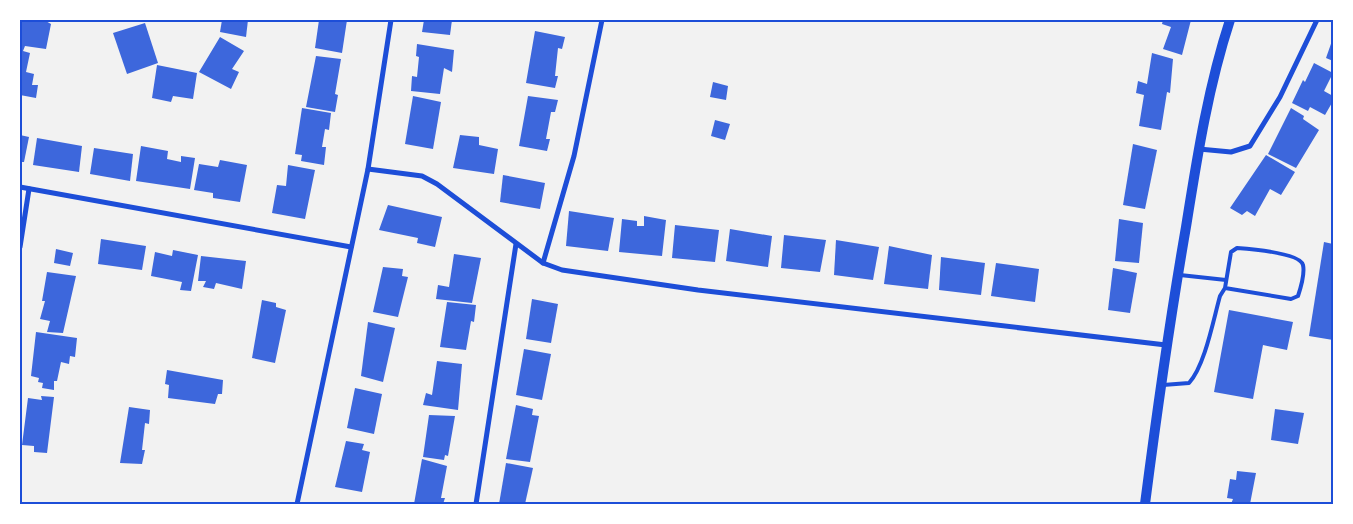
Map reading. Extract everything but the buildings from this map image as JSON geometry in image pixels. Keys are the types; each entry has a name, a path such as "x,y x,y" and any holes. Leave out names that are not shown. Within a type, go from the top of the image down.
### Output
{"main road":[{"path":"1145,504 1166,345 1199,149 1223,40 1230,20"}],"street":[{"path":"305,504 297,503 368,169 391,20"},
{"path":"543,263 574,156 602,20"},
{"path":"1199,149 1231,152 1250,146 1280,97 1317,20"},
{"path":"368,169 422,176 438,184 543,263 562,270 698,290 1166,345"},
{"path":"20,187 351,247"},
{"path":"20,247 29,189"},
{"path":"476,504 516,244"}],"lane":[{"path":"1161,386 1189,383 1194,377 1200,365 1220,296 1225,288 1231,252 1237,248 1292,256 1301,261 1304,266 1298,296 1291,299 1225,288"},
{"path":"1178,274 1226,280"}]}
